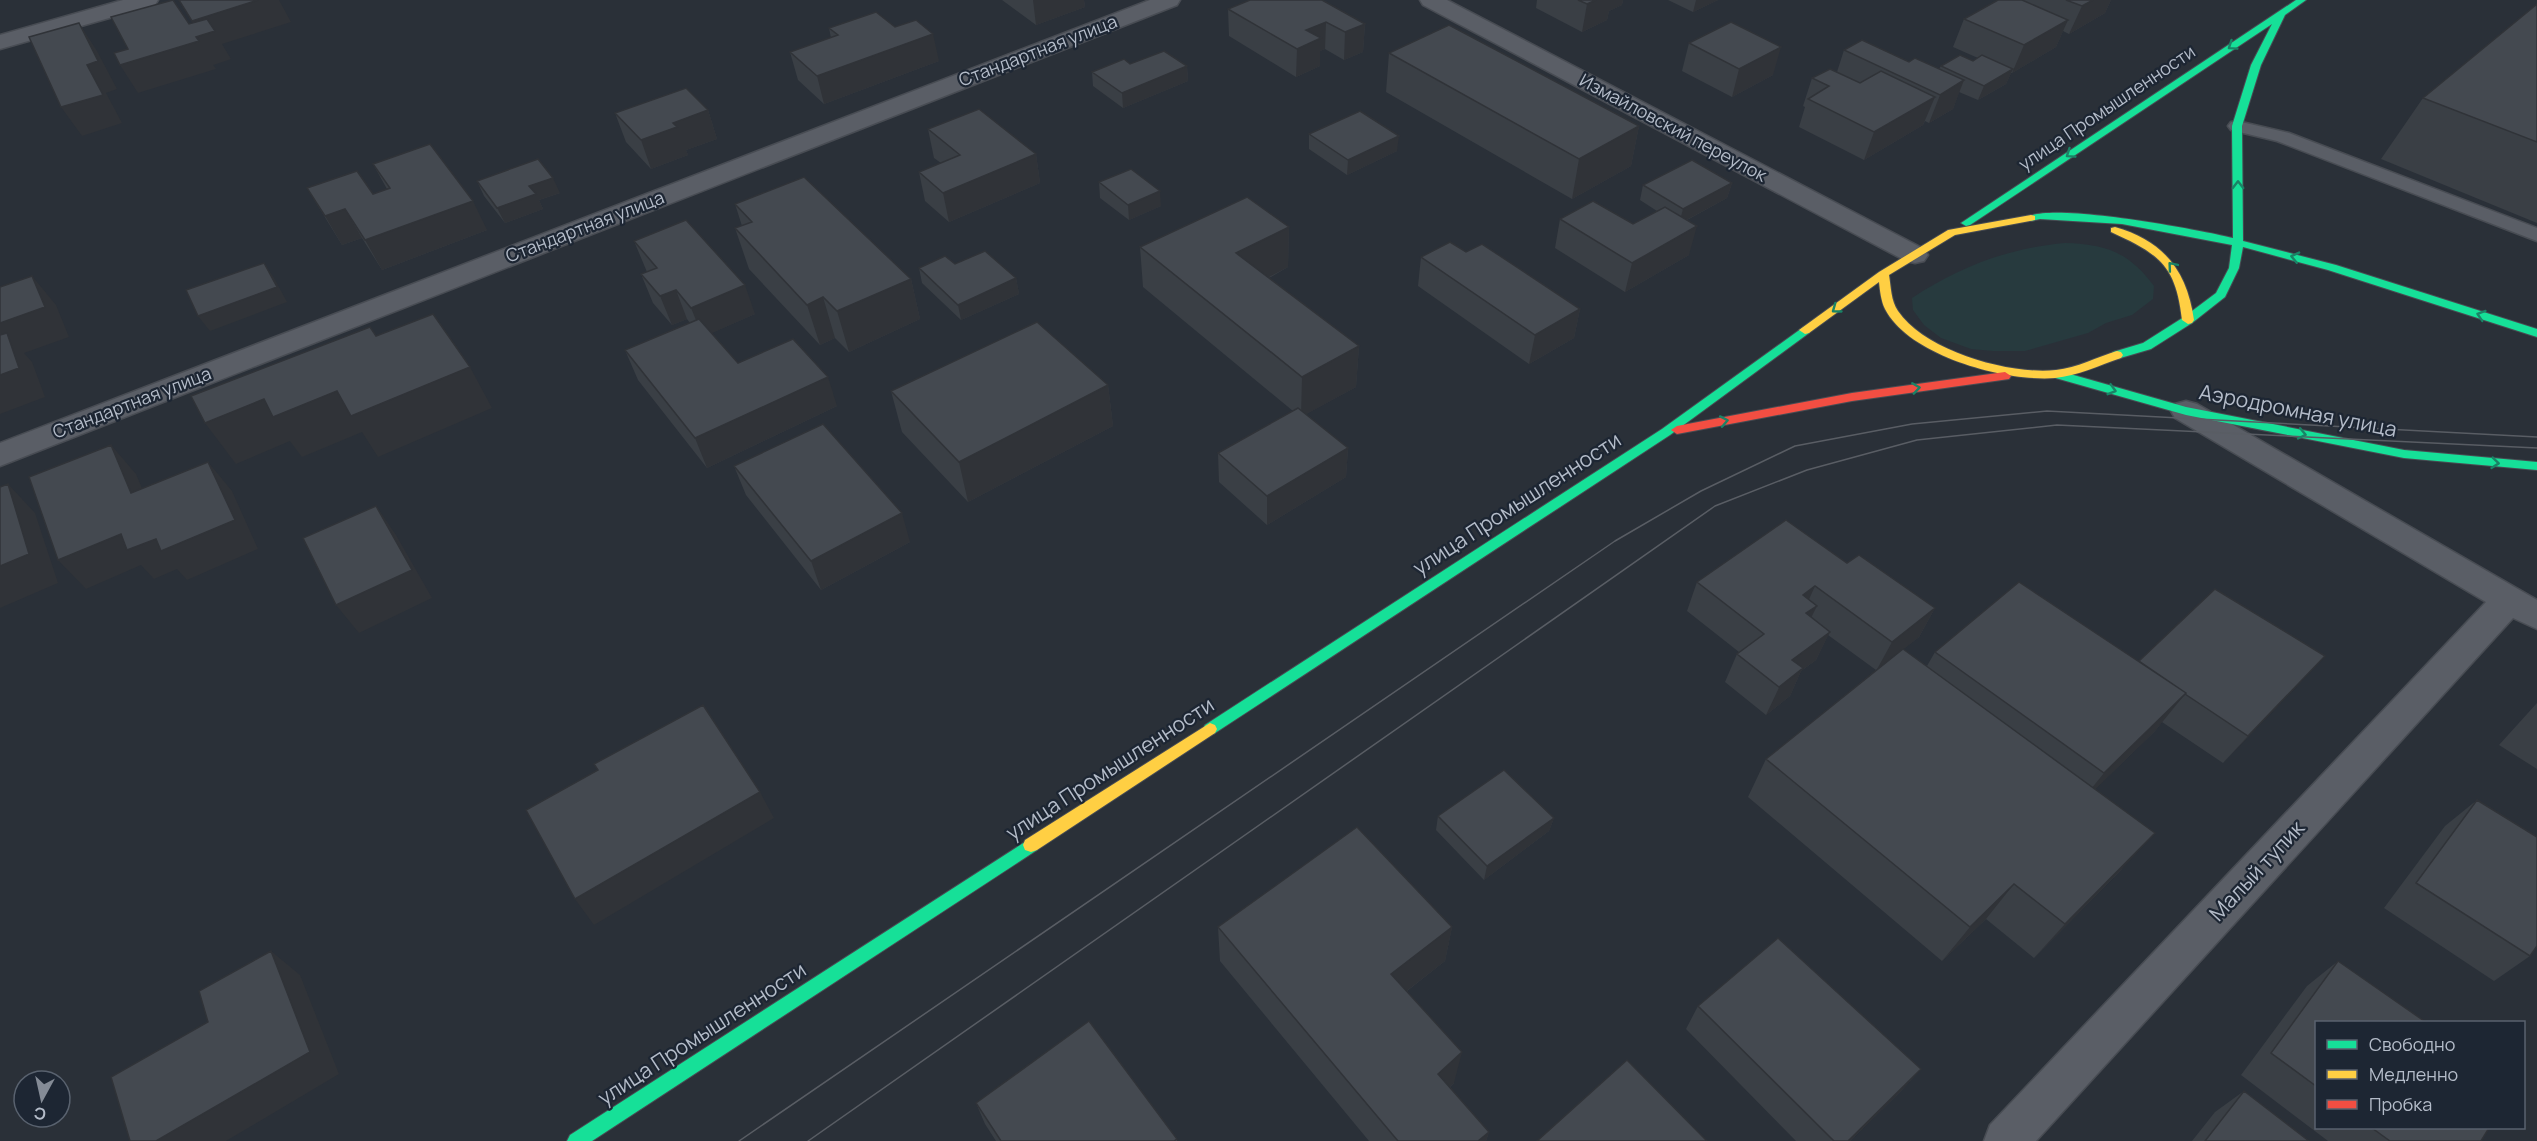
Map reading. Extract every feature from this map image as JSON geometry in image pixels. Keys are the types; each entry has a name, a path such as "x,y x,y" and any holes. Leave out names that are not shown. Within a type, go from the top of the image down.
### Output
{"main road":[{"name":"улица Промышленности","path":"576,1141 1666,432 1883,274 1952,232 2302,0"},
{"path":"1883,274 1891,310 1910,331 1930,346 1967,360 2022,374 2056,374 2147,346 2188,320 2221,295 2234,268 2238,243 2237,126 2256,65 2281,14"},
{"path":"1952,232 2015,219 2060,217 2121,221 2238,243 2313,261 2537,333"},
{"path":"2015,219 2070,221 2104,226 2142,242 2167,259 2178,273 2185,286 2188,320"},
{"name":"улица Промышленности","path":"1666,432 1852,397 2022,374"},
{"name":"Аэродромная улица","path":"2056,374 2186,411 2404,454 2537,466"}],"street":[{"path":"0,42 147,0"},
{"name":"Стандартная улица","path":"0,455 1169,0"},
{"name":"Измайловский переулок","path":"1431,0 1915,255"},
{"name":"Малый тупик","path":"2006,1141 2523,608 2186,411"}],"lane":[{"path":"2237,126 2283,137 2513,219 2537,235"}],"green space":[{"path":"2065,243 2104,248 2125,258 2145,274 2154,286 2153,299 2132,315 2106,323 2088,333 2025,351 1971,349 1941,338 1924,325 1913,310 1912,298 1966,268 2004,254"}],"building":[{"path":"173,0 189,24 207,19 215,31 196,37 199,41 120,65 114,53 128,49 111,17"},
{"path":"179,0 258,0 192,21"},
{"path":"1250,0 1322,0 1365,24 1345,32 1326,22 1306,30 1321,38 1297,49 1228,9"},
{"path":"1578,0 1596,0 1587,4"},
{"path":"1998,0 2022,0 2068,20 2024,45 1964,19"},
{"path":"2066,0 2093,0 2082,6"},
{"path":"2537,4 2537,142 2423,98"},
{"path":"876,12 895,27 916,20 933,34 817,76 790,52 838,35 829,28"},
{"path":"1731,22 1781,47 1739,69 1689,43"},
{"path":"79,23 98,61 87,65 103,95 61,107 29,37"},
{"path":"1449,25 1639,126 1579,159 1389,53"},
{"path":"1862,40 1909,62 1915,58 1964,80 1940,95 1844,50"},
{"path":"1164,51 1187,66 1122,93 1092,72 1124,59 1130,64"},
{"path":"1960,55 1973,61 1982,55 2013,69 1984,86 1941,66"},
{"path":"1830,69 1860,83 1881,71 1935,97 1874,132 1808,99 1829,86 1812,78"},
{"path":"686,88 708,110 673,123 677,127 641,140 615,113"},
{"path":"979,109 1036,154 943,193 919,172 960,155 928,129"},
{"path":"1360,111 1399,136 1348,160 1309,134"},
{"path":"430,144 473,201 365,240 345,209 325,216 307,188 357,171 373,194 390,188 373,164"},
{"path":"538,159 553,178 529,186 536,194 497,208 477,181"},
{"path":"1692,160 1732,183 1683,209 1643,185"},
{"path":"1131,169 1160,191 1128,205 1099,182"},
{"path":"804,177 911,279 837,311 823,297 807,305 735,228 752,222 735,204"},
{"path":"1247,197 1289,227 1236,253 1359,346 1302,377 1140,247"},
{"path":"1593,201 1633,224 1665,207 1697,226 1632,263 1560,219"},
{"path":"686,220 745,285 691,308 676,290 660,296 641,274 657,268 634,241"},
{"path":"1450,242 1466,252 1482,244 1580,309 1535,335 1421,257"},
{"path":"985,251 1016,278 958,305 919,268 945,256 955,264"},
{"path":"264,263 277,287 198,316 186,290"},
{"path":"32,276 45,307 0,323 0,287"},
{"path":"433,314 470,367 351,416 337,391 273,417 264,399 205,423 191,396 370,327 376,336"},
{"path":"699,319 738,363 793,339 828,377 695,438 625,350"},
{"path":"1037,322 1108,385 959,462 891,391"},
{"path":"7,333 19,368 0,375 0,335"},
{"path":"1298,408 1348,448 1267,496 1218,453"},
{"path":"823,424 902,513 811,561 734,466"},
{"path":"111,445 131,493 208,462 235,520 161,551 156,539 127,550 121,534 58,560 29,477"},
{"path":"8,484 29,554 0,566 0,487"},
{"path":"376,506 412,570 336,605 303,538"},
{"path":"1786,520 1847,563 1859,555 1935,608 1892,642 1815,586 1803,595 1817,606 1806,613 1830,632 1792,660 1803,668 1779,687 1737,654 1764,634 1697,582"},
{"path":"2019,582 2186,693 2104,773 1935,652"},
{"path":"2215,589 2325,656 2248,736 2139,661"},
{"path":"1903,649 2155,833 2065,924 2014,884 1970,927 1766,759"},
{"path":"703,705 760,792 575,899 526,810 598,770 594,764"},
{"path":"1504,770 1554,818 1487,866 1438,816"},
{"path":"2477,800 2537,837 2537,946 2530,956 2416,883"},
{"path":"1357,827 1452,927 1391,974 1462,1052 1438,1074 1489,1132 1478,1141 1398,1141 1218,927"},
{"path":"1778,938 1921,1069 1848,1141 1834,1141 1698,1006"},
{"path":"271,951 310,1052 156,1141 130,1141 111,1077 208,1022 199,991"},
{"path":"2338,961 2424,1021 2315,1021 2315,1085 2271,1053"},
{"path":"1089,1021 1177,1139 1174,1141 1001,1141 976,1103"},
{"path":"1627,1060 1707,1141 1537,1141"},
{"path":"2244,1091 2309,1141 2205,1141"},
{"path":"2373,1129 2488,1129 2481,1141 2390,1141"}],"tram line":[{"path":"739,1141 1615,541 1701,491 1795,446 1912,424 2047,411 2537,437"},
{"path":"808,1141 1715,506 1807,470 1917,440 2057,425 2537,448"}],"traffic: fast":[{"path":"1966,223 2302,0"},
{"path":"2117,355 2147,346 2188,320 2221,295 2234,268 2238,243 2237,126 2256,65 2281,14"},
{"path":"2031,218 2040,216 2122,221 2228,240 2384,283 2537,333"},
{"path":"1210,729 1666,432 1805,330"},
{"path":"2056,374 2186,411 2404,454 2537,466"},
{"path":"576,1141 1031,845"}],"traffic: slow":[{"path":"1805,330 1883,274 1952,232 2031,218"},
{"path":"2115,230 2146,245 2168,262 2182,286 2188,320"},
{"path":"1883,274 1889,306 1902,325 1941,350 1966,360 2038,375 2064,373 2117,355"},
{"path":"1031,845 1210,729"}],"traffic: jam":[{"path":"1677,430 1852,397 2005,376"}]}
